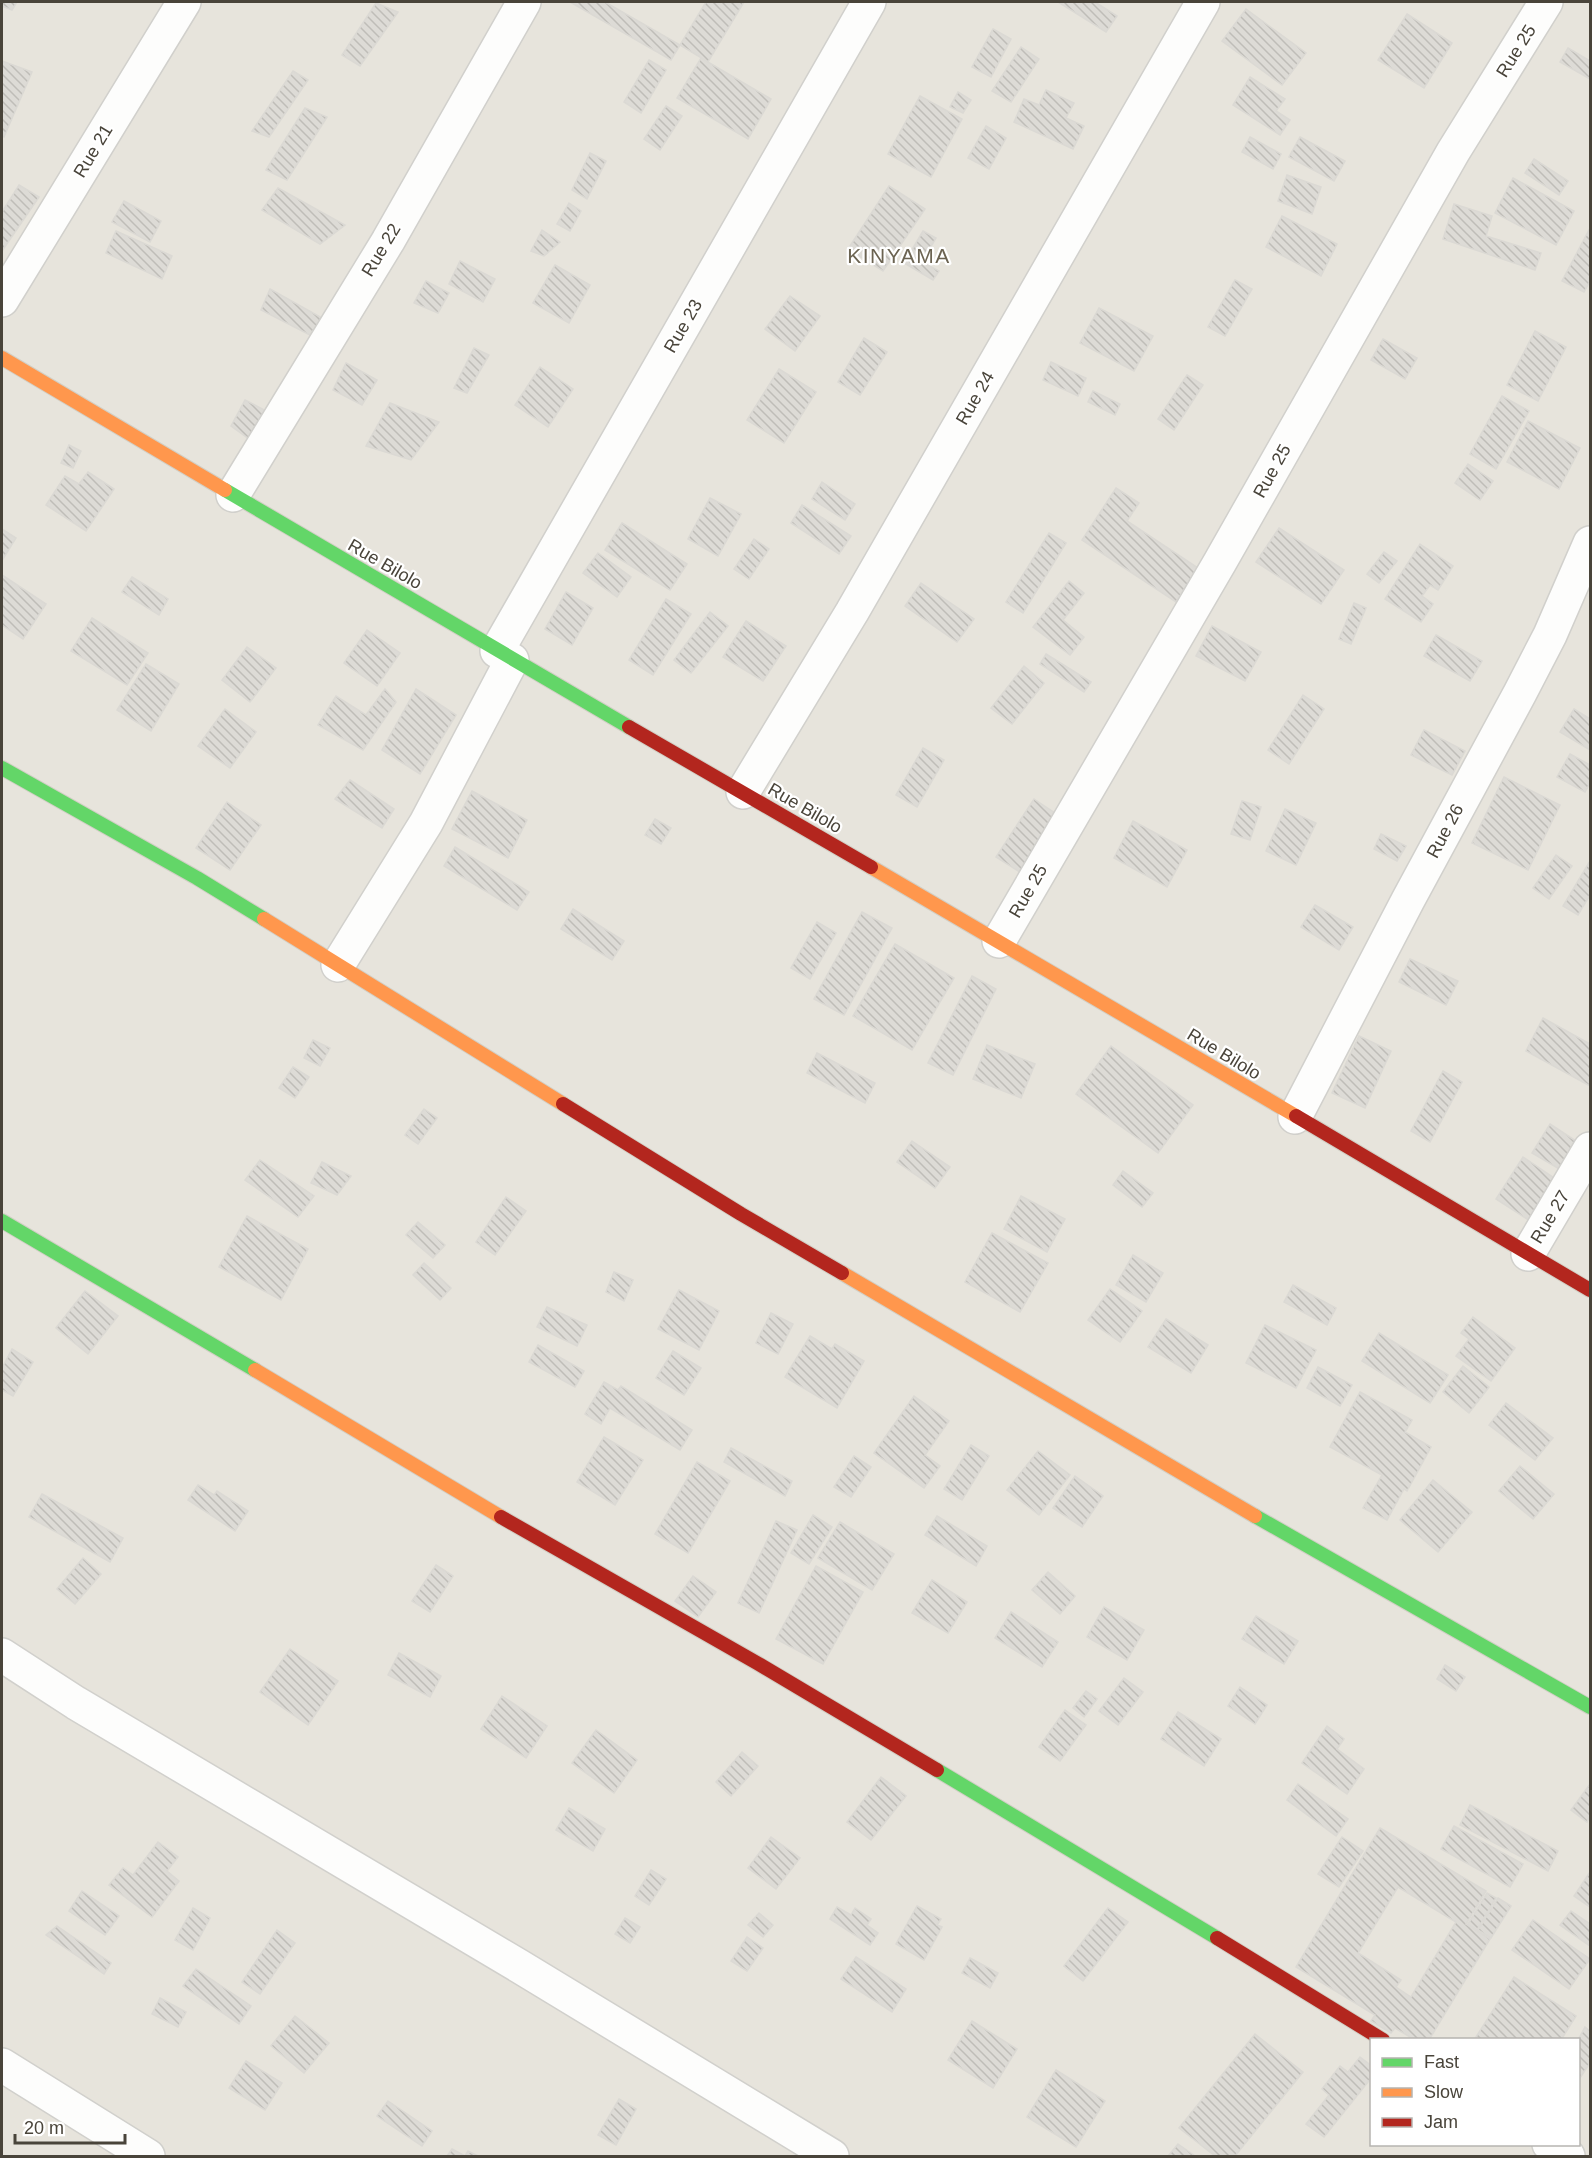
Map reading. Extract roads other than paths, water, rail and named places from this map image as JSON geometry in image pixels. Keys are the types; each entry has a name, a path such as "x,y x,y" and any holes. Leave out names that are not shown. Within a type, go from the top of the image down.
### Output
{"street":[{"name":"Rue 21","path":"2,300 184,2"},
{"name":"Rue 22","path":"233,495 387,241 524,2"},
{"name":"Rue 23","path":"338,965 426,823 505,655 869,2"},
{"name":"Rue 24","path":"743,792 852,612 1203,2"},
{"name":"Rue 25","path":"999,941 1220,562 1447,162 1546,2"},
{"name":"Rue Bilolo","path":"2,358 505,655 999,941 1590,1290"},
{"name":"Rue 26","path":"1295,1117 1408,900 1530,674 1550,635 1590,543"},
{"path":"2,768 197,878 741,1214 1322,1555 1590,1707"},
{"name":"Rue 27","path":"1528,1254 1590,1149"},
{"path":"2,1221 177,1323 450,1488 797,1687 1078,1854 1380,2038"},
{"path":"2,1655 76,1703 508,1960 832,2157"},
{"path":"2,2065 148,2157"},
{"path":"1551,2146 1568,2157"}],"district":[{"name":"KINYAMA","path":"899,256"}]}
